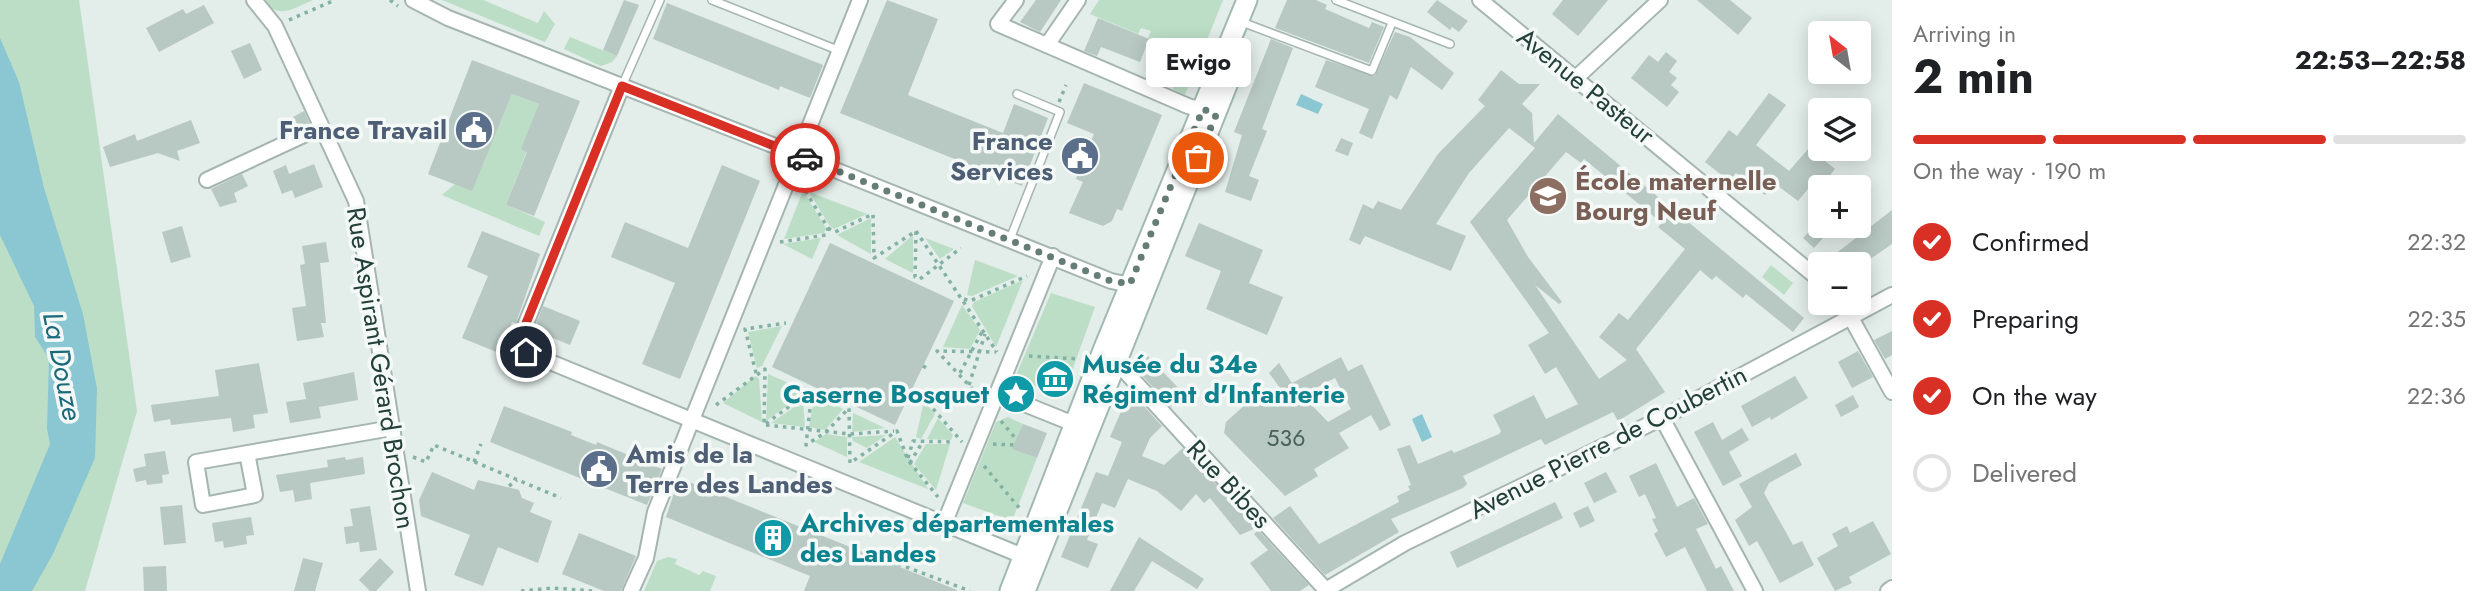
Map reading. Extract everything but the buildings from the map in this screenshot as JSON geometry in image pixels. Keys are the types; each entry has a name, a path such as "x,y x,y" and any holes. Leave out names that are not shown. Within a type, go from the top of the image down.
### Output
{"main road":[{"path":"1245,23 1247,0"},
{"path":"1010,591 1074,424 1110,354 1245,23 1261,0"},
{"path":"1025,591 1097,408 1110,354"}],"street":[{"name":"Rue Aspirant Gérard Brochon","path":"254,0 275,26 356,201 418,591"},
{"path":"413,0 448,19 799,155 1111,281 1137,286"},
{"path":"631,591 646,558 655,512 860,0"},
{"path":"1016,0 998,24 1188,106 1209,112"},
{"path":"1052,47 1078,0"},
{"name":"Avenue Pasteur","path":"1480,0 1808,270"},
{"path":"1577,78 1660,0"},
{"path":"622,86 516,348 1023,556"},
{"path":"207,180 321,127"},
{"path":"944,524 1053,256"},
{"name":"Avenue Pierre de Coubertin","path":"1871,303 1892,295"},
{"name":"Avenue Pierre de Coubertin","path":"1325,591 1405,543 1662,418 1843,315"},
{"path":"1854,315 1892,392"},
{"name":"Rue Bibes","path":"1110,354 1325,591"},
{"path":"997,393 1074,424"},
{"path":"1074,424 1097,408"},
{"path":"1662,418 1755,591"},
{"path":"1045,544 1043,530 1077,439 1074,424"},
{"path":"247,453 255,495 203,505 196,462 247,453 392,428"}],"lane":[{"path":"622,86 660,0"},
{"path":"712,0 840,51"},
{"path":"1336,0 1450,44"},
{"path":"1245,23 1372,71 1392,23"},
{"path":"1010,239 1060,111 1017,94"}],"path":[{"path":"275,26 335,0"},
{"path":"803,187 828,228 835,232 873,214 874,258 916,231"},
{"path":"780,242 826,235 828,228"},
{"path":"916,231 998,353 937,351 980,396 923,395 962,442"},
{"path":"916,231 915,276 920,279 961,248"},
{"path":"962,298 970,301 1029,275"},
{"path":"756,373 745,329 786,323"},
{"path":"960,373 984,332"},
{"path":"969,385 984,332"},
{"path":"1020,356 1080,359"},
{"path":"923,366 928,369"},
{"path":"714,407 756,373 765,369 764,425"},
{"path":"764,425 812,390 806,445 826,432 849,408 850,463 897,431"},
{"path":"998,417 1016,439"},
{"path":"764,425 850,434 897,431"},
{"path":"897,431 909,461 938,497"},
{"path":"909,461 914,441 954,442"},
{"path":"909,461 923,441"},
{"path":"474,462 481,444"},
{"path":"987,444 1014,445"},
{"path":"395,450 426,462 434,445 561,498"},
{"path":"972,455 1021,510"},
{"path":"509,486 517,480"},
{"path":"898,564 970,591"},
{"path":"521,591 553,588 592,591"}],"green space":[{"path":"0,0 79,0 137,411 85,591 0,591"},
{"path":"263,0 313,0 280,11"},
{"path":"442,0 483,0 538,23 544,11 555,24 545,42"},
{"path":"1099,0 1223,0 1185,95 1173,89 1173,67 1161,48 1148,39 1151,31 1141,28 1138,34 1090,14"},
{"path":"570,37 617,56 612,62 601,66 564,49"},
{"path":"512,94 539,104 527,151 506,205 545,222 539,236 442,195 455,184 471,190"},
{"path":"803,191 826,228 824,233 784,239"},
{"path":"809,192 867,214 834,229"},
{"path":"871,218 871,254 837,235"},
{"path":"913,235 913,273 885,259"},
{"path":"821,238 812,259 783,244"},
{"path":"925,238 954,249 940,259"},
{"path":"975,260 1018,276 972,296 967,295"},
{"path":"1771,265 1793,283 1784,295 1762,277"},
{"path":"1023,280 996,347 972,306 974,302"},
{"path":"1051,293 1095,307 1072,371 1048,362 1038,387 1022,381 1017,373"},
{"path":"962,305 980,330 970,349 943,347"},
{"path":"782,326 762,366 757,368 748,332"},
{"path":"768,374 807,391 766,421"},
{"path":"755,376 759,378 762,422 723,403"},
{"path":"815,394 843,409 825,430 809,427"},
{"path":"803,401 805,427 771,423"},
{"path":"924,401 935,414 921,439 916,437"},
{"path":"853,413 885,428 852,432"},
{"path":"1008,417 1023,424 1013,449 1037,458 1012,521 963,503 996,422"},
{"path":"938,418 953,435 951,440 927,439"},
{"path":"826,434 847,437 847,457 814,442"},
{"path":"886,435 867,448 853,441 852,437"},
{"path":"895,437 928,489 859,462"},
{"path":"926,444 950,444 936,490 914,464"},
{"path":"668,557 677,559 675,564 699,575 703,571 716,576 710,591 644,591 657,561"}],"water":[{"name":"La Douze","path":"0,38 19,82 44,188 83,314 97,389 95,458 53,554 32,591 0,591 0,564 50,444 47,429 49,359 35,337 34,306 0,235"},
{"path":"1301,94 1323,104 1318,114 1296,105"},
{"path":"1422,414 1432,437 1422,442 1412,419"}],"way so far":[{"path":"805,158 1111,281 1130,284 1203,109 1216,115 1198,158"}],"place":[{"name":"France Travail","path":"474,130"},
{"name":"France Services","path":"1080,156"},
{"name":"Ewigo","path":"1198,158"},
{"name":"École maternelle Bourg Neuf","path":"1548,196"},
{"name":"Musée du 34e Régiment d'Infanterie","path":"1055,379"},
{"name":"Caserne Bosquet","path":"1016,394"},
{"name":"Amis de la Terre des Landes","path":"599,469"},
{"name":"Archives départementales des Landes","path":"773,538"}],"route":[{"path":"526,352 516,348 622,86 805,158"}]}
